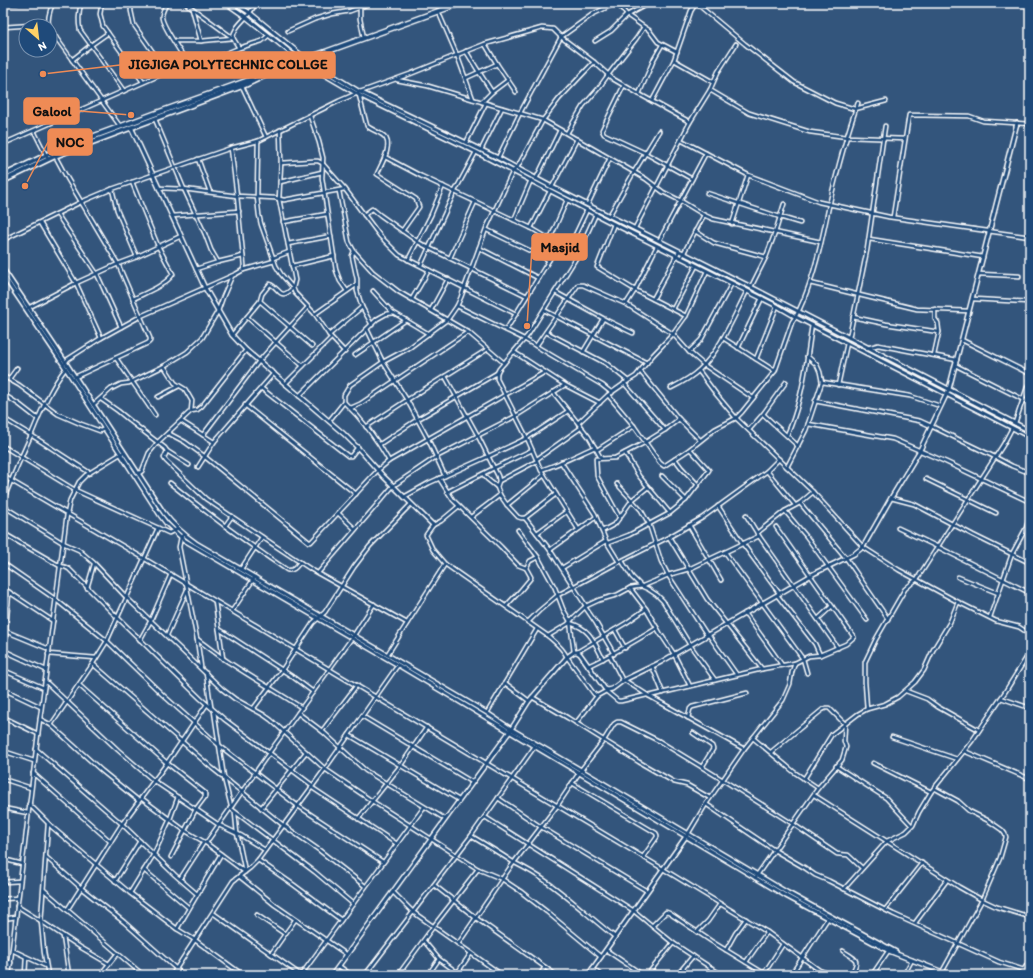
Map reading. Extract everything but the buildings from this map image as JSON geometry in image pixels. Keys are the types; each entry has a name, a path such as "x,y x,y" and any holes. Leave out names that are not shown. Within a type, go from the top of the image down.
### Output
{"highway":[{"path":"54,154 242,86 306,59 461,3"},
{"path":"3,176 120,126 236,84 264,76"},
{"path":"3,181 47,157"}],"main road":[{"path":"226,3 301,61 358,94 531,180 567,200 762,298 796,317 1030,437"},
{"path":"235,3 250,13 306,59 358,94 498,158 536,179 751,287 1030,431"},
{"path":"332,975 510,730 529,701 567,657 575,652 580,654 605,689 612,689 624,680 708,635 810,575 854,554 863,547 920,450 949,389 1017,123"},
{"path":"130,127 205,288 232,335 246,350 328,422 344,434 393,486 433,525"},
{"path":"3,269 104,429 138,474 176,530 194,546 254,579 580,771 756,876 786,896 890,950 950,975"},
{"path":"3,275 28,308"},
{"path":"65,365 75,377 160,515 166,523 176,530"},
{"path":"182,536 241,569 254,579"},
{"path":"353,637 388,655 487,713 510,730"},
{"path":"588,975 687,835"},
{"path":"1021,975 1030,960"}],"street":[{"path":"3,4 17,3"},
{"path":"50,18 52,3"},
{"path":"81,3 79,10 80,30 124,91"},
{"path":"102,3 100,14 103,26 143,82"},
{"path":"131,3 134,25 167,72"},
{"path":"167,3 162,20 190,65"},
{"path":"185,3 233,38 238,48"},
{"path":"233,38 236,28 250,13 256,3"},
{"path":"360,3 360,19 364,38"},
{"path":"288,31 315,19 350,11 371,3"},
{"path":"498,158 520,113 561,37 593,14 616,3 627,15 648,30 658,42 677,52"},
{"path":"596,41 611,31 627,15 653,3"},
{"path":"652,101 674,60 691,11 696,3 794,82 835,103 855,109 886,101"},
{"path":"192,8 201,40"},
{"path":"438,12 457,54 473,99"},
{"path":"3,27 18,27"},
{"path":"566,133 583,106 598,90 644,27"},
{"path":"3,240 81,202 174,167 231,148 258,141 339,101 457,54 485,44 542,28 553,29 608,75 638,94 690,122"},
{"path":"72,60 108,33"},
{"path":"3,144 167,72 208,61 238,48 262,41 269,35"},
{"path":"174,41 233,38"},
{"path":"58,40 120,126"},
{"path":"485,44 516,92"},
{"path":"635,228 690,122 710,90 718,72 736,44"},
{"path":"638,94 662,45"},
{"path":"466,51 492,92"},
{"path":"674,60 714,82"},
{"path":"328,422 344,402 344,394 350,385 382,362 409,348 448,320 457,306 478,248 513,171 517,168 543,120 559,99 594,62"},
{"path":"466,78 497,64"},
{"path":"396,79 428,86 543,120 646,178 663,192 681,200 713,219 821,242"},
{"path":"482,102 508,80"},
{"path":"624,85 602,130 604,134 692,179"},
{"path":"242,86 266,137"},
{"path":"710,90 749,113 810,132 847,137 906,139"},
{"path":"358,94 367,126 388,140 385,157 377,174 416,199 419,207 402,231"},
{"path":"466,143 486,103"},
{"path":"608,395 634,426 644,443 664,466 690,449 715,429 736,418 742,412 775,371 792,322 802,304 810,283 847,137 858,103"},
{"path":"481,150 502,108"},
{"path":"894,218 909,115 969,116 983,121 1030,124"},
{"path":"310,116 323,158 322,172 324,193 336,270 340,282 347,291"},
{"path":"155,118 174,167 211,250 218,262"},
{"path":"849,338 869,239 882,138 885,126"},
{"path":"232,335 260,301 262,294 270,284 281,294 287,294 293,288 295,280 279,199 281,163 280,130"},
{"path":"536,179 560,130"},
{"path":"34,131 47,157"},
{"path":"610,216 658,131"},
{"path":"552,187 577,139"},
{"path":"681,140 748,175 819,202 894,218 1030,237"},
{"path":"258,141 259,215 274,259 281,274 293,288 295,293 315,314 330,336 345,352"},
{"path":"231,148 239,211 244,265 243,270"},
{"path":"421,265 455,191 476,152"},
{"path":"660,241 706,153"},
{"path":"54,154 118,264 150,338 148,343 75,377"},
{"path":"385,157 421,176 531,228 578,255"},
{"path":"588,204 610,158"},
{"path":"198,159 210,192"},
{"path":"281,163 313,161 322,163 345,189 380,236 399,255 516,314"},
{"path":"280,182 322,172"},
{"path":"732,224 748,175"},
{"path":"514,220 531,180"},
{"path":"132,182 158,246 173,274 164,283 133,300"},
{"path":"408,260 418,242 443,186"},
{"path":"159,188 184,189 284,200 345,189"},
{"path":"112,190 117,210 137,257"},
{"path":"339,190 349,242 354,251 373,272 399,292 468,332 504,363"},
{"path":"531,228 550,191"},
{"path":"707,193 800,223"},
{"path":"550,239 567,200"},
{"path":"450,258 475,202"},
{"path":"751,287 766,257 784,204"},
{"path":"364,215 372,209 418,242 527,296"},
{"path":"568,250 587,210"},
{"path":"172,216 239,211"},
{"path":"57,214 97,274 121,327"},
{"path":"283,222 327,214"},
{"path":"578,529 541,470 527,438 497,379 499,369 528,335 578,255 596,214"},
{"path":"681,258 704,215"},
{"path":"40,223 76,283 101,338"},
{"path":"614,224 597,267 635,290 686,316"},
{"path":"486,229 549,260"},
{"path":"695,231 714,243 766,257"},
{"path":"28,308 76,283 181,236"},
{"path":"288,244 331,236"},
{"path":"869,239 983,257"},
{"path":"506,330 559,244"},
{"path":"626,304 635,290 657,246"},
{"path":"478,248 538,278"},
{"path":"354,251 352,256 357,279 357,291 362,307 372,325"},
{"path":"653,299 678,251"},
{"path":"3,501 44,403 68,359 101,338 141,316 243,270 289,252"},
{"path":"196,269 243,256"},
{"path":"292,266 334,256"},
{"path":"673,310 696,266"},
{"path":"412,299 429,270"},
{"path":"578,423 608,395 636,376 673,334 686,316 707,271"},
{"path":"979,274 1019,276"},
{"path":"93,406 111,389 164,366 187,352 202,338 218,311 232,276"},
{"path":"431,310 448,280"},
{"path":"689,352 701,340 732,283"},
{"path":"810,283 917,308 970,311"},
{"path":"536,346 578,285 581,284 626,304 673,334 689,352 704,365 753,398"},
{"path":"315,314 357,285"},
{"path":"373,291 394,313 429,334"},
{"path":"671,388 699,371 713,355 747,291"},
{"path":"555,292 633,333"},
{"path":"738,348 762,298"},
{"path":"972,299 1030,302"},
{"path":"260,301 312,346"},
{"path":"457,306 524,339 602,385 612,393"},
{"path":"756,359 777,306"},
{"path":"203,435 260,361 308,307"},
{"path":"285,384 330,336 362,307"},
{"path":"934,355 939,332 938,323 935,318 935,309"},
{"path":"544,310 647,363"},
{"path":"299,396 377,319 386,314 394,313"},
{"path":"247,317 303,366"},
{"path":"853,317 886,324 939,332"},
{"path":"583,352 603,318"},
{"path":"355,354 374,343 406,320"},
{"path":"787,435 799,401 812,325"},
{"path":"367,330 382,362 418,419 445,476"},
{"path":"350,408 360,404 468,332"},
{"path":"546,332 608,364 628,381"},
{"path":"723,338 775,371"},
{"path":"962,340 1030,374"},
{"path":"838,384 847,343"},
{"path":"867,348 878,345 957,360"},
{"path":"366,427 488,349"},
{"path":"138,474 142,471 150,453 158,442 191,411 197,410 202,406 246,350"},
{"path":"514,352 565,385 600,403"},
{"path":"787,466 808,424 822,382 817,365 807,356"},
{"path":"116,358 155,416"},
{"path":"955,365 1030,403"},
{"path":"164,366 174,383 185,389 192,401 191,411"},
{"path":"9,379 17,368"},
{"path":"640,371 679,419 700,440"},
{"path":"699,371 736,418 813,492 863,547 899,570 958,602 996,621 1019,627 1030,637"},
{"path":"168,434 185,442 204,456 309,542 311,542 378,470 389,461 545,372"},
{"path":"198,467 214,442 274,373"},
{"path":"380,444 418,419 498,373"},
{"path":"3,380 4,376 58,414 81,424 100,430 104,429"},
{"path":"445,376 494,468 499,481 497,487"},
{"path":"1015,424 1030,379"},
{"path":"749,430 763,414 786,382"},
{"path":"822,382 910,396 940,406"},
{"path":"624,383 665,430"},
{"path":"318,573 393,486 436,457 516,416 565,385"},
{"path":"158,397 179,386"},
{"path":"261,388 348,456 351,456 358,448"},
{"path":"554,392 582,427 601,458"},
{"path":"3,394 38,419"},
{"path":"101,399 111,407 118,410 167,450 189,465"},
{"path":"815,401 920,422 996,457 1012,466 1030,473"},
{"path":"344,402 380,444 389,461"},
{"path":"245,406 356,494"},
{"path":"404,497 439,478 527,438 568,411"},
{"path":"763,414 798,446"},
{"path":"3,418 90,473"},
{"path":"620,518 596,476 596,459 615,458 644,443 679,419"},
{"path":"181,421 214,442"},
{"path":"808,424 893,439 920,450 1030,502"},
{"path":"541,470 596,448 634,426"},
{"path":"499,481 537,460 582,427"},
{"path":"867,709 864,682 866,662 876,640 905,589 917,579 996,457 1012,428"},
{"path":"3,446 75,490 158,528 169,532 176,530"},
{"path":"562,568 607,542 629,535 670,513 686,500 709,470 690,449"},
{"path":"167,450 164,458 166,461 206,498 300,562 407,623"},
{"path":"447,492 532,450"},
{"path":"9,975 34,761 55,599 70,500 79,482 86,475 122,453"},
{"path":"625,453 639,476 670,513"},
{"path":"675,459 698,485"},
{"path":"528,622 558,595 573,586 669,537 702,518 767,471 779,459"},
{"path":"561,462 596,517 607,542 620,561 641,586 652,592 663,601 690,645 715,680"},
{"path":"767,471 795,505"},
{"path":"483,474 497,487 500,495 507,505 518,517 521,518 525,518 556,494"},
{"path":"507,505 544,475"},
{"path":"3,476 186,583 512,778 746,919 767,932 819,970 832,975"},
{"path":"662,476 686,500"},
{"path":"439,478 453,500 518,565 526,568 531,577 520,592 506,606"},
{"path":"926,479 996,513"},
{"path":"170,483 254,548 287,570 291,571 300,562"},
{"path":"617,484 641,510 649,524 661,561 668,575 737,675"},
{"path":"602,531 615,524 632,500 648,487"},
{"path":"757,533 813,492"},
{"path":"471,517 500,495"},
{"path":"891,498 914,504 1030,563"},
{"path":"800,503 846,558 888,619"},
{"path":"253,709 270,688 313,623 325,612 354,567 370,546 411,504"},
{"path":"3,506 63,543 79,550 222,689 235,699 264,715 324,769 478,869 502,880 520,891 601,957"},
{"path":"459,506 441,521 433,525 426,536 433,550 445,564 548,636 565,653 594,694 597,696"},
{"path":"718,506 778,594 815,644 820,655"},
{"path":"536,533 567,511"},
{"path":"785,512 828,566 867,620"},
{"path":"338,513 355,529"},
{"path":"746,515 759,536 838,648"},
{"path":"225,526 232,516"},
{"path":"990,617 1012,554 1026,528 1030,516"},
{"path":"550,550 596,517"},
{"path":"525,518 562,568 614,654"},
{"path":"689,525 721,580"},
{"path":"576,723 597,696 607,690 618,701 663,693 803,660 809,656 820,655 838,648 846,644 854,637 776,527"},
{"path":"51,725 107,641 158,528"},
{"path":"898,528 1030,593"},
{"path":"1026,528 1030,531"},
{"path":"518,530 538,557 555,588 570,622 575,652 615,630 646,609"},
{"path":"3,533 60,566 69,569 140,640 224,719 312,786 396,844"},
{"path":"182,536 179,547 197,639 201,668"},
{"path":"548,636 568,624 585,607 599,600 617,595 630,588 641,586 668,575 689,569 759,536"},
{"path":"241,569 262,537"},
{"path":"669,537 707,599 762,669"},
{"path":"725,552 803,660 807,673"},
{"path":"526,568 530,561 538,557"},
{"path":"3,563 55,599 107,641 194,724 220,746 298,806 383,862"},
{"path":"87,588 94,563"},
{"path":"388,655 445,564"},
{"path":"140,640 151,620 170,574"},
{"path":"958,577 998,593"},
{"path":"232,611 254,579"},
{"path":"3,588 53,621"},
{"path":"630,588 646,609 674,654 690,686"},
{"path":"166,635 187,589"},
{"path":"3,665 4,631 9,592"},
{"path":"214,600 223,658"},
{"path":"804,779 832,734 867,709 885,704 898,698 915,682 924,670 933,650 950,622 958,602"},
{"path":"180,879 353,637 374,604"},
{"path":"818,619 832,606"},
{"path":"745,613 782,665"},
{"path":"570,622 588,632 603,659"},
{"path":"219,628 313,692"},
{"path":"588,666 625,648 657,628"},
{"path":"487,713 537,629"},
{"path":"615,630 625,648"},
{"path":"4,631 49,649"},
{"path":"197,639 223,658 302,708"},
{"path":"4,651 46,670"},
{"path":"844,889 887,841 906,832 912,826 931,792 979,730 1030,652"},
{"path":"48,654 96,658"},
{"path":"610,656 624,680 744,750"},
{"path":"687,835 710,798 744,750 783,700 790,684 795,662"},
{"path":"93,664 224,778 283,825 319,850 365,886"},
{"path":"172,975 233,880 245,872 258,860 340,748 398,665"},
{"path":"652,666 663,693"},
{"path":"3,670 44,688"},
{"path":"206,672 220,746 224,778 231,808 353,904"},
{"path":"45,681 67,703 154,781 219,825 265,850"},
{"path":"505,683 529,701"},
{"path":"79,685 167,763 205,793 205,796 196,809 170,857"},
{"path":"322,731 357,685"},
{"path":"3,689 41,707"},
{"path":"906,691 927,699 938,707 979,730"},
{"path":"688,718 692,707 747,693"},
{"path":"532,697 674,782 687,785 710,798"},
{"path":"1001,698 1030,708"},
{"path":"67,910 122,824 167,763 207,704"},
{"path":"756,876 818,788 842,760 846,747 844,741 845,724 829,708 826,708 771,752"},
{"path":"298,713 322,731 366,771 445,819"},
{"path":"362,716 472,782"},
{"path":"3,717 38,734"},
{"path":"40,719 51,725 102,771 140,800 170,819 184,830 205,842 245,872"},
{"path":"458,944 514,862 557,806 580,771 617,722 621,722 659,741 793,824 837,854 848,855 862,868"},
{"path":"358,819 401,765 427,727"},
{"path":"693,733 713,748 702,767"},
{"path":"349,735 459,800"},
{"path":"892,737 958,759"},
{"path":"753,738 804,779 818,788"},
{"path":"365,975 471,836 535,745"},
{"path":"36,749 122,824 197,894"},
{"path":"3,751 34,761"},
{"path":"964,751 1030,779"},
{"path":"261,808 306,752"},
{"path":"873,763 931,792"},
{"path":"836,766 886,798 912,826"},
{"path":"33,773 111,842"},
{"path":"3,779 31,788"},
{"path":"572,783 656,833 657,837 643,857"},
{"path":"934,788 958,801 969,811 1002,830 1006,837 1002,852 982,900 942,972"},
{"path":"814,795 947,880 982,900 997,907 1030,917"},
{"path":"130,893 154,854 178,797"},
{"path":"498,798 541,827 647,891"},
{"path":"29,804 48,823 130,893 177,929 195,940 243,975"},
{"path":"706,804 774,850 815,875 885,910 999,962 1024,970"},
{"path":"213,913 301,975 424,807"},
{"path":"3,808 28,813"},
{"path":"235,812 237,834 245,872"},
{"path":"484,817 634,911 673,943 722,975"},
{"path":"48,823 41,921 48,975"},
{"path":"471,836 547,882 615,937"},
{"path":"115,880 140,841"},
{"path":"177,929 221,854"},
{"path":"46,857 81,888 124,922 183,975"},
{"path":"3,859 22,864"},
{"path":"258,860 341,920"},
{"path":"885,910 922,863"},
{"path":"398,975 478,869"},
{"path":"144,870 189,908"},
{"path":"238,876 295,920 346,954"},
{"path":"915,923 947,880"},
{"path":"3,882 20,881"},
{"path":"434,885 476,918 556,975"},
{"path":"44,889 143,975"},
{"path":"393,892 413,912 502,975"},
{"path":"3,899 18,898"},
{"path":"697,932 720,904"},
{"path":"17,906 109,964"},
{"path":"652,926 666,912 669,913 763,974 767,975"},
{"path":"257,915 285,934"},
{"path":"3,919 16,917"},
{"path":"791,975 828,917"},
{"path":"726,950 746,919"},
{"path":"271,954 295,920"},
{"path":"746,962 767,932"},
{"path":"63,936 69,975"},
{"path":"424,940 439,959 457,974 471,953"},
{"path":"647,975 673,943"},
{"path":"763,974 783,944"},
{"path":"12,950 46,966"},
{"path":"606,950 643,975"},
{"path":"843,950 857,962 851,975"},
{"path":"872,975 890,950"},
{"path":"100,975 117,954"},
{"path":"677,975 693,956"},
{"path":"25,975 26,957"},
{"path":"428,975 439,959"},
{"path":"905,975 912,960"},
{"path":"3,961 11,962"},
{"path":"339,966 351,975"},
{"path":"540,975 545,967"},
{"path":"706,975 712,968"},
{"path":"592,969 601,975"},
{"path":"135,975 138,971"}],"place":[{"name":"JIGJIGA POLYTECHNIC COLLGE","path":"43,74"},
{"name":"Galool","path":"131,115"},
{"name":"NOC","path":"25,186"},
{"name":"Masjid","path":"527,326"}]}
